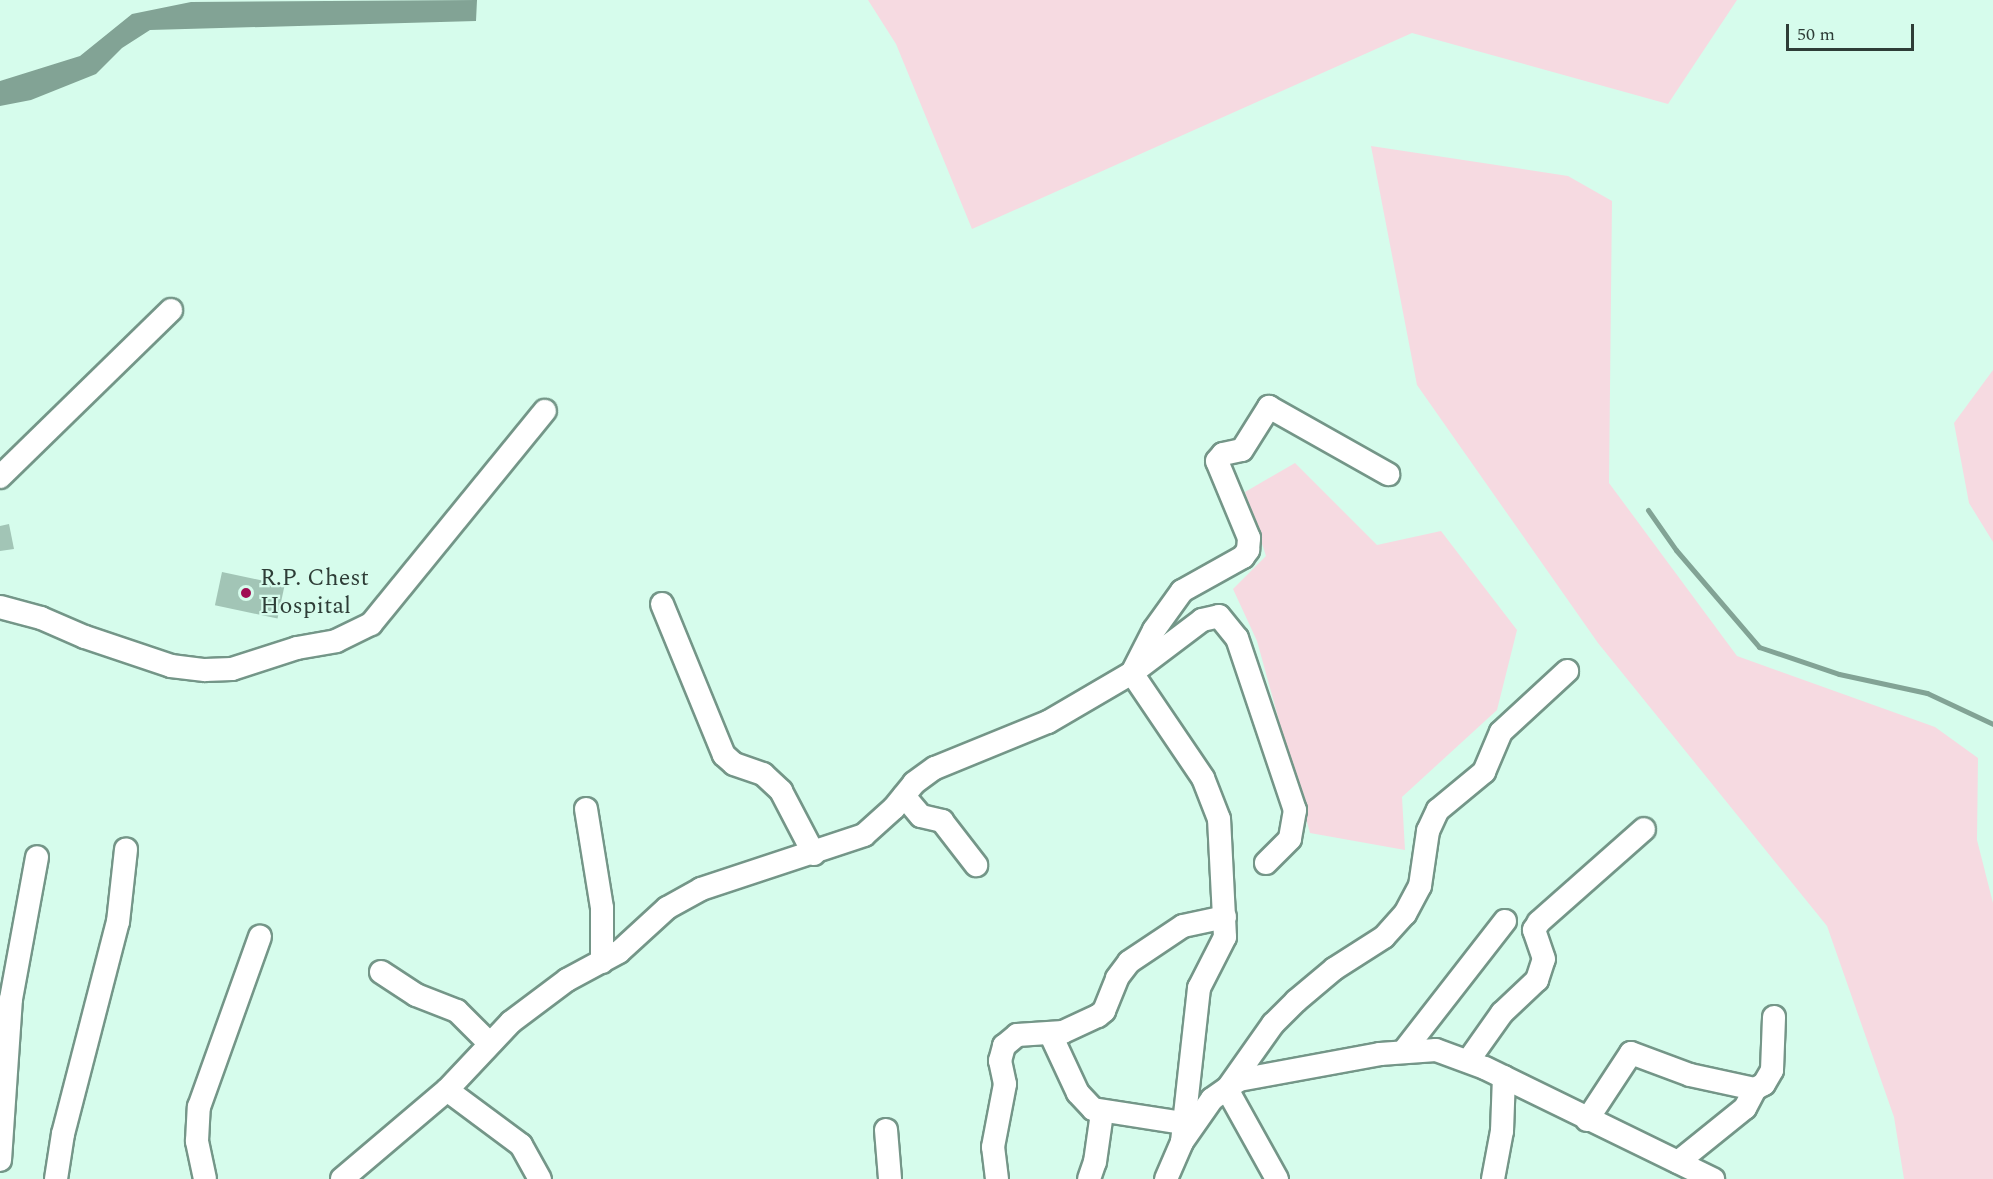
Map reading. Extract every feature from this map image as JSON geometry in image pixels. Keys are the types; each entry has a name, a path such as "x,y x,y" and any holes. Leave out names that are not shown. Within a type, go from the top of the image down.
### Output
{"street":[{"path":"0,477 171,310"},
{"path":"1132,673 1154,630 1182,591 1243,557 1248,550 1249,538 1217,462 1222,454 1242,450 1269,407 1388,474"},
{"path":"0,607 41,618 85,637 171,666 205,670 243,666 297,648 336,641 371,624 545,411"},
{"path":"662,604 724,755 734,764 763,774 781,791 814,854"},
{"path":"342,1179 447,1090 489,1043 535,1002 602,962 636,938 667,908 701,889 814,854 864,835 935,768 1048,722 1132,673 1202,620 1220,616 1228,624 1273,735 1295,810 1290,839 1266,863"},
{"path":"1227,1089 1273,1024 1296,1001 1334,969 1384,937 1405,914 1420,886 1428,831 1438,810 1484,772 1501,732 1568,671"},
{"path":"1132,673 1214,799 1219,819 1225,937 1199,988 1182,1132 1166,1179"},
{"path":"904,796 921,816 942,821 976,865"},
{"path":"586,808 602,908 602,962"},
{"path":"1468,1062 1502,1013 1537,980 1544,959 1534,930 1539,922 1644,828"},
{"path":"56,1179 63,1134 118,922 126,849"},
{"path":"0,1160 11,999 37,857"},
{"path":"997,1179 993,1146 1005,1084 1000,1053 1017,1035 1073,1029 1104,1011 1122,970 1166,937 1189,924 1225,917"},
{"path":"1403,1052 1505,921"},
{"path":"205,1179 197,1141 199,1107 260,937"},
{"path":"381,972 416,995 457,1011 489,1043"},
{"path":"1678,1162 1745,1108 1755,1089 1764,1084 1772,1070 1774,1017"},
{"path":"1050,1033 1078,1093 1102,1113 1182,1132"},
{"path":"1182,1132 1212,1099 1239,1080 1403,1052 1436,1050 1504,1077 1587,1120 1713,1179"},
{"path":"1587,1120 1631,1053 1690,1075 1755,1089"},
{"path":"1493,1179 1502,1131 1504,1077"},
{"path":"1227,1089 1277,1179"},
{"path":"447,1090 521,1145 540,1179"},
{"path":"1089,1179 1095,1162 1102,1113"},
{"path":"886,1130 890,1179"}],"shaded area":[{"path":"477,0 476,21 150,30 122,48 96,74 31,100 0,106 0,81 80,56 132,14 191,2"},
{"path":"868,0 1737,0 1668,104 1412,33 972,229 896,44"},
{"path":"1371,146 1568,176 1612,201 1609,483 1737,656 1935,727 1978,758 1977,840 1993,903 1993,1179 1904,1179 1894,1117 1827,926 1598,643 1417,385"},
{"path":"1993,370 1993,542 1969,503 1954,423"},
{"path":"1295,463 1377,545 1441,531 1517,630 1497,710 1402,797 1405,850 1310,833 1257,641 1233,589 1266,556 1245,492"}],"building":[{"path":"9,524 14,549 0,551 0,526"},
{"path":"222,572 285,585 278,619 215,605"}],"waterway":[{"path":"1648,510 1676,550 1759,647 1839,674 1927,693 1993,724"}],"place":[{"name":"R.P. Chest Hospital","path":"246,593"}]}
